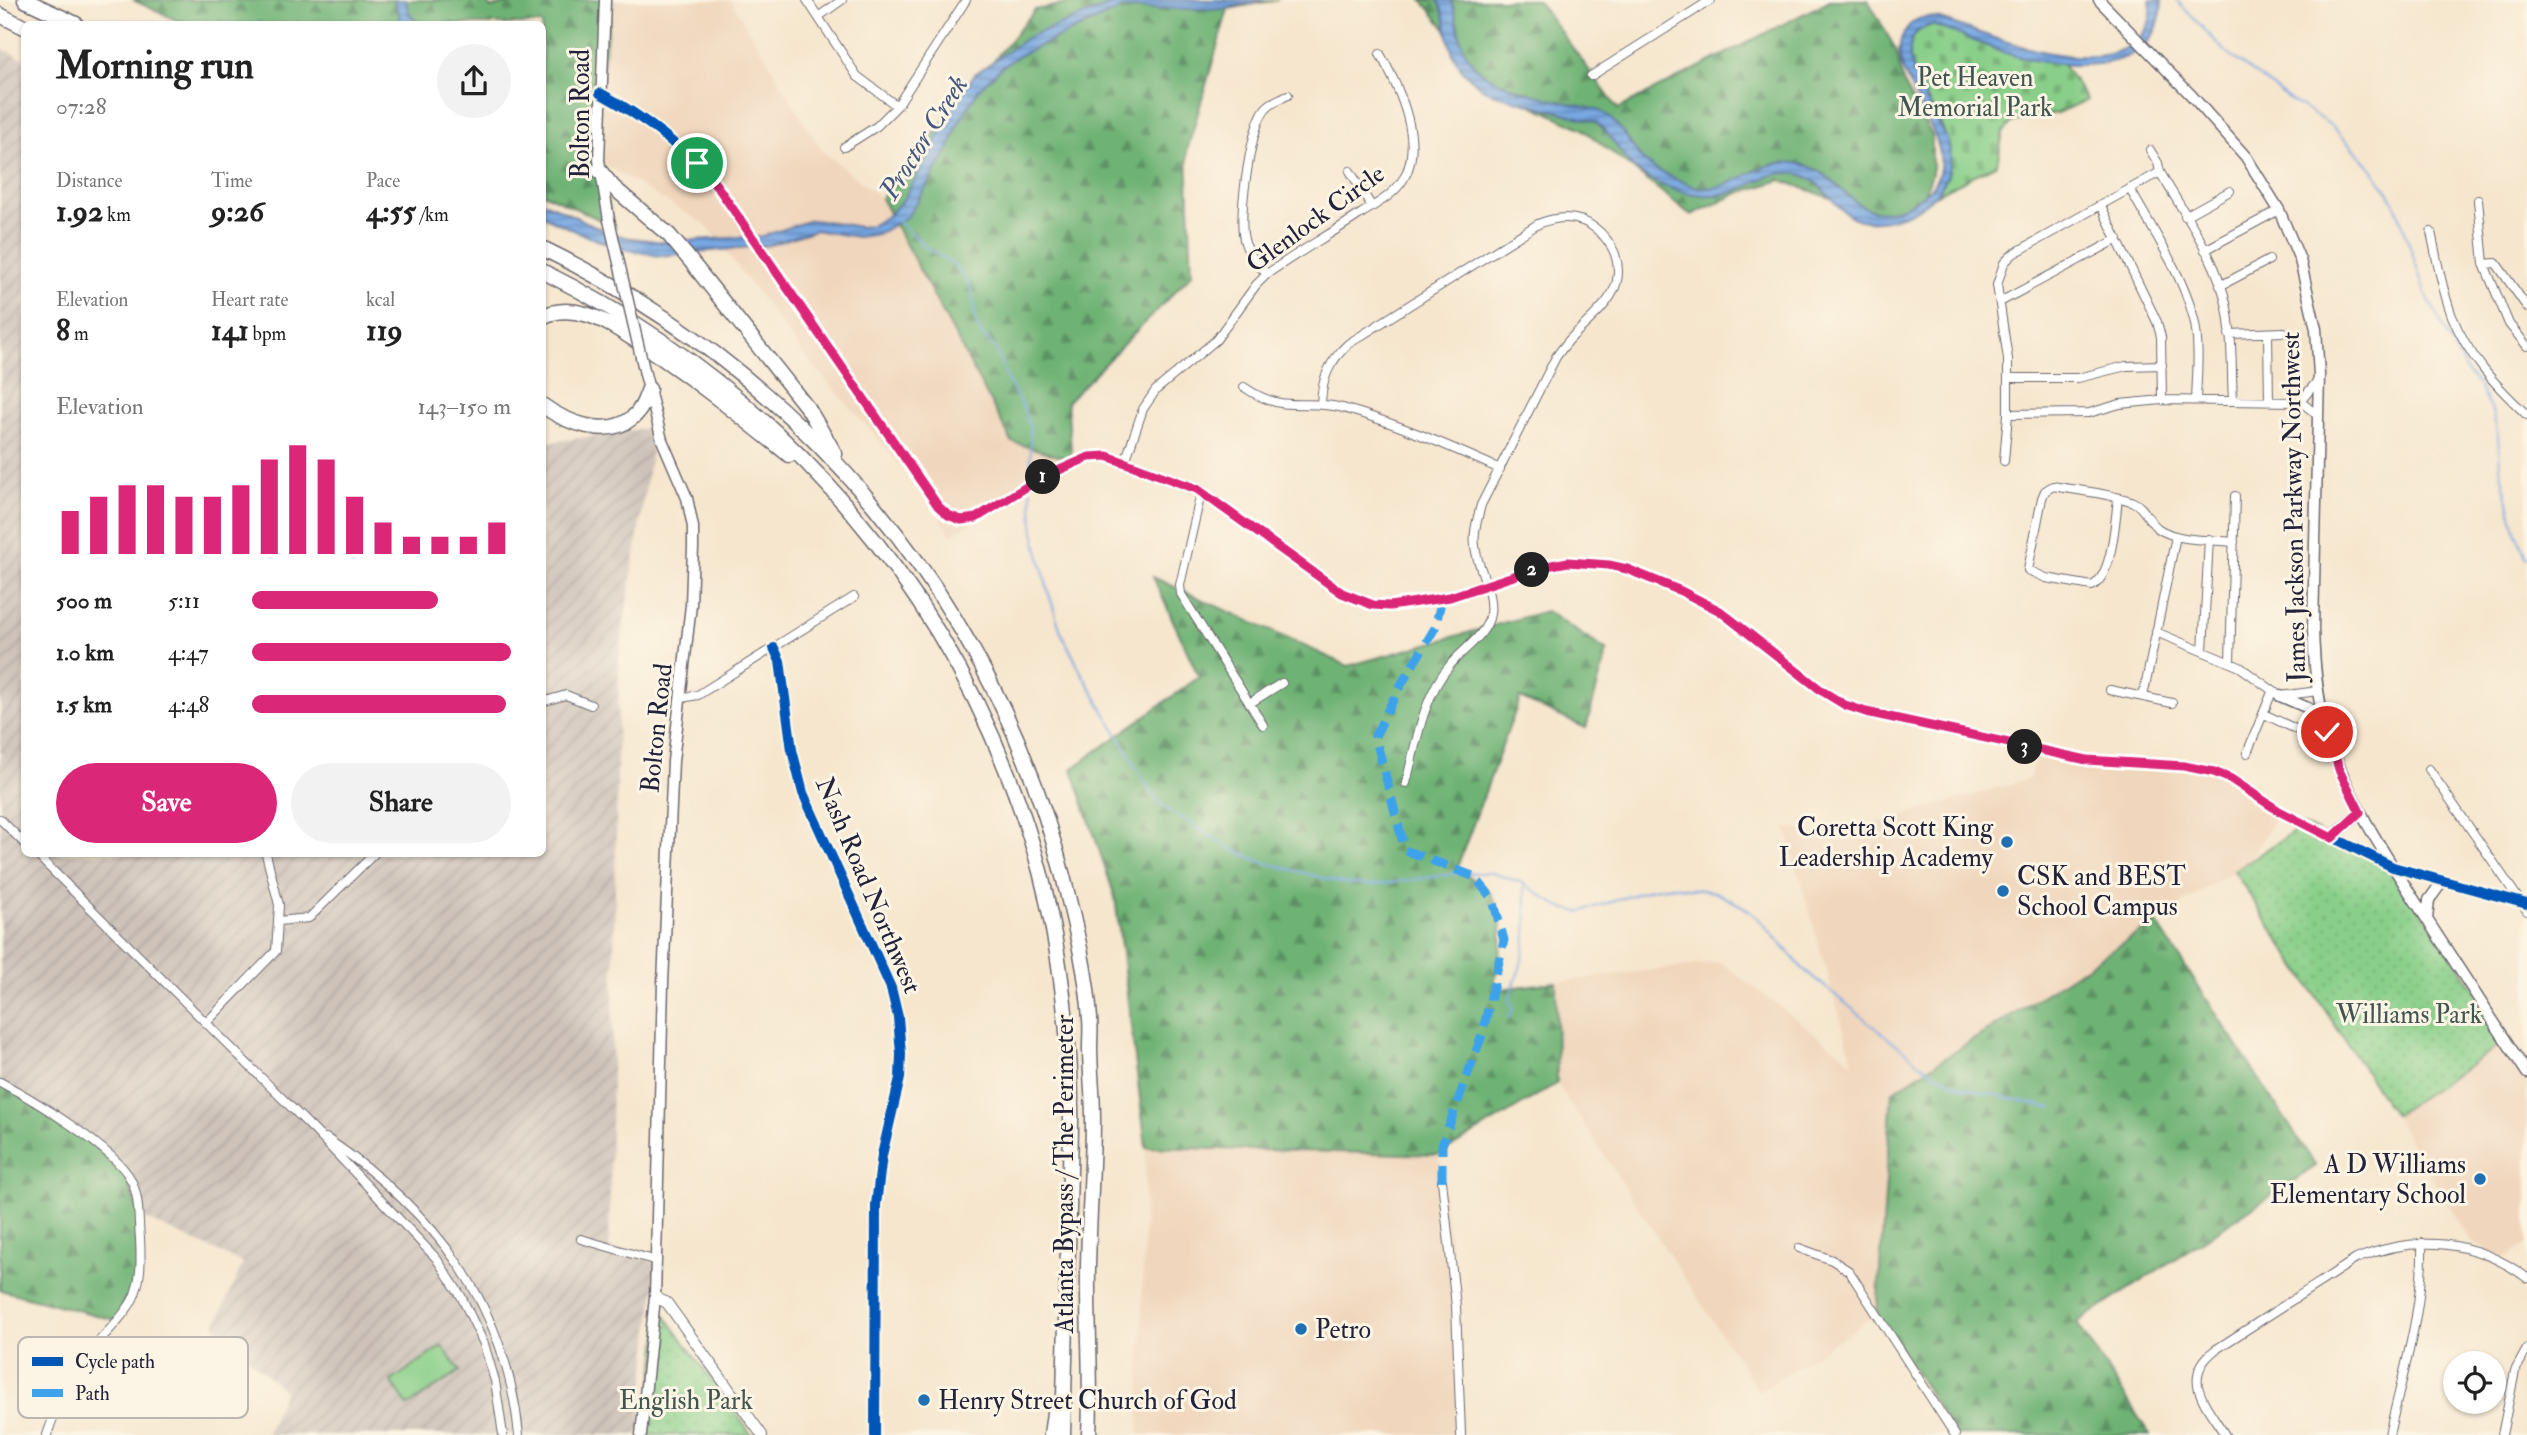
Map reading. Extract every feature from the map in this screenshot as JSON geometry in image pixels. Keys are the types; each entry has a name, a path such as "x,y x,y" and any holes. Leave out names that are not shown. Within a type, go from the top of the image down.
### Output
{"highway":[{"path":"25,0 70,21"},
{"path":"0,15 21,26"},
{"path":"599,170 613,187 669,235 701,274 809,410 844,470"},
{"name":"Atlanta Bypass / The Perimeter","path":"546,250 644,303 729,363 783,409 844,470 912,554 950,610 979,661 1026,761 1046,818 1078,938 1090,1019 1093,1117 1088,1271 1090,1435"},
{"name":"Atlanta Bypass / The Perimeter","path":"546,273 620,313 718,381 771,426 842,499 902,575 962,674 1011,782 1035,855 1056,942 1070,1059 1071,1127 1063,1435"},
{"path":"546,316 560,311 573,311 616,327 687,374 842,499"},
{"path":"546,407 569,421 610,427 633,418 642,407 647,382"},
{"path":"1051,1435 1065,1331"}],"main road":[{"name":"Bolton Road","path":"606,0 600,93 599,170 662,440 687,499 693,527 691,605 673,761 666,885 655,1297 640,1435"},
{"name":"James Jackson Parkway Northwest","path":"2099,0 2234,142 2262,180 2279,210 2300,260 2316,329 2319,379 2313,628 2318,691 2327,732 2340,772 2360,812 2527,1073"},
{"path":"2276,694 2308,708 2327,732"},
{"path":"2332,838 2360,812"},
{"path":"2427,919 2430,900 2442,882"}],"street":[{"path":"807,0 857,76 897,106"},
{"path":"818,17 842,0"},
{"path":"844,147 877,126 897,106 966,0"},
{"path":"1591,76 1710,0"},
{"name":"Glenlock Circle","path":"1125,462 1143,409 1156,390 1216,340 1267,274 1372,207 1402,183 1408,169 1411,150 1405,106 1394,78 1380,54"},
{"path":"600,93 629,109 676,143 717,186 938,506 948,515 961,520 976,518 1039,479 1089,457 1107,456 1179,481 1201,493 1313,573 1355,600 1373,605 1390,606 1450,597 1541,567 1568,562 1599,563 1627,569 1721,611 1822,691 1845,705 1866,712 2087,760 2184,766 2214,772 2231,779 2279,811 2393,867 2525,906"},
{"path":"1267,274 1248,252 1242,231 1242,216 1252,152 1262,114 1268,105 1288,95"},
{"path":"2150,150 2205,250 2228,310 2233,400"},
{"path":"1350,171 1372,207"},
{"path":"2004,461 2009,378 1997,285 2004,263 2013,254 2160,172"},
{"path":"2130,189 2186,295 2194,321 2198,362 2196,400"},
{"path":"2185,216 2230,191"},
{"path":"2477,200 2484,264 2509,324 2527,346"},
{"path":"2101,205 2157,322 2161,337 2162,400"},
{"path":"2205,250 2279,210"},
{"path":"1321,404 1326,370 1348,344 1538,224 1560,218 1582,221 1600,231 1612,247 1618,268 1615,289 1605,306 1571,338 1556,357 1481,505 1475,527 1476,552 1486,585 1490,615 1478,637 1449,665 1426,707 1406,783"},
{"path":"2431,232 2452,314 2463,338 2481,368 2527,415"},
{"path":"2000,302 2118,239"},
{"path":"2220,286 2269,260"},
{"path":"2484,264 2497,263 2527,307"},
{"path":"2229,334 2284,332"},
{"name":"James Jackson Parkway Northwest","path":"2268,334 2269,401"},
{"path":"2009,378 2068,379 2126,366 2162,365"},
{"path":"2296,402 2304,397 2319,379"},
{"path":"1244,387 1260,398 1277,404 1321,404 1342,408 1429,439 1500,469"},
{"path":"2008,415 2073,415 2120,404 2162,400 2233,400 2296,402 2305,405 2318,416"},
{"path":"2118,499 2107,567 2099,582 2092,586 2046,578 2028,570 2045,491 2053,486 2118,499 2132,502 2160,530 2176,536 2234,542"},
{"path":"1201,493 1180,585 1181,594 1263,725"},
{"path":"2230,662 2235,496"},
{"path":"2143,697 2176,536"},
{"path":"2203,651 2209,539"},
{"path":"682,698 698,695 854,597"},
{"path":"2156,632 2240,667 2276,694 2318,691"},
{"name":"Nash Road Northwest","path":"774,648 780,662 792,750 803,793 891,988 898,1017 900,1078 882,1155 876,1205 875,1435"},
{"path":"1250,703 1282,682"},
{"path":"2110,690 2172,703"},
{"path":"2247,753 2276,694"},
{"path":"546,701 566,695 591,705"},
{"path":"2264,714 2304,733"},
{"path":"2429,769 2525,906"},
{"path":"0,819 21,840"},
{"path":"39,857 315,1131 418,1237 447,1273 475,1323 490,1363 501,1408 503,1435"},
{"path":"206,1023 276,951 279,905 268,857"},
{"path":"279,921 309,918 370,857"},
{"path":"0,1082 23,1093 111,1154 127,1172 137,1197 141,1259 139,1280 132,1301 102,1337"},
{"path":"315,1131 383,1180 440,1237 462,1266 499,1339 516,1405 519,1435"},
{"path":"1442,1181 1456,1306 1461,1435"},
{"path":"581,1240 657,1261"},
{"path":"2225,1435 2198,1390 2198,1372 2207,1356 2356,1259 2388,1247 2422,1242 2450,1244 2478,1251 2505,1263 2527,1278"},
{"path":"2389,1435 2420,1298 2423,1274 2422,1242"},
{"path":"1799,1248 1842,1265 1857,1280 1955,1435"},
{"path":"655,1297 667,1303 762,1435"},
{"path":"2502,1435 2515,1371 2527,1349"},
{"path":"47,1435 54,1418"}],"shaded area":[{"path":"612,0 731,0 821,150 881,198 1012,442 1072,460 951,535 920,487 804,355 706,225 594,158"},
{"path":"0,48 21,58 21,857 546,857 546,437 552,442 655,427 619,655 609,1247 657,1263 639,1435 266,1435 284,1391 248,1357 248,1337 227,1337 215,1326 243,1263 139,1216 0,1082"},
{"path":"2038,750 2214,772 2279,811 2250,860 1892,1092 1877,1314 1759,1392 1557,1083 1556,982 1720,962 1853,1062 1785,827 1829,836 2029,779"},
{"name":"A D Williams Elementary School","path":"2509,1039 2527,1067 2527,1244 2505,1258 2472,1243 2394,1115"},
{"path":"1146,1147 1439,1155 1458,1317 1462,1435 1139,1435"}],"green space":[{"path":"133,0 485,0 491,8 519,0 612,0 594,158 615,227 546,194 546,21 178,21"},
{"path":"1086,0 1278,0 1228,9 1187,151 1192,274 1067,402 1072,460 1012,442 881,198 1035,10"},
{"path":"1422,0 1537,0 1618,109 1830,0 1868,0 1896,50 1903,82 1932,136 1932,174 1921,202 1877,215 1781,180 1739,193 1691,215 1581,128 1492,87"},
{"name":"Pet Heaven Memorial Park","path":"1932,25 2011,52 2062,63 2087,100 2057,113 2012,122 2003,133 1997,164 1937,194 1948,175 1945,136 1915,75 1909,44 1916,33"},
{"path":"1153,577 1348,666 1546,611 1607,651 1586,728 1520,698 1456,870 1485,887 1498,910 1502,937 1492,990 1556,982 1557,1083 1439,1155 1146,1147 1115,897 1072,769 1199,677"},
{"name":"Williams Park","path":"2304,825 2391,867 2509,1039 2394,1115 2234,871"},
{"path":"2156,922 2316,1166 2077,1323 2150,1435 1956,1435 1877,1314 1892,1092"},
{"path":"0,1082 89,1142 126,1176 139,1216 137,1275 119,1321 0,1290"},
{"name":"English Park","path":"660,1315 665,1316 752,1435 648,1435"},
{"path":"442,1346 460,1371 408,1406 391,1381"}],"water":[{"path":"394,0 406,0 409,13 416,21 401,21"},
{"path":"1124,0 1266,0 1224,9 1123,8 1020,55 1002,67 979,89 957,126 950,147 908,216 878,234 858,237 815,230 770,245 660,256 623,249 546,217 546,203 605,231 625,237 662,242 763,236 811,220 859,227 870,226 889,215 903,200 931,153 956,100 975,74 1028,37"},
{"path":"1438,0 1451,0 1466,53 1486,75 1523,91 1602,112 1616,124 1642,159 1671,177 1698,187 1717,187 1776,164 1805,165 1830,179 1862,206 1874,211 1888,211 1905,206 1931,187 1940,166 1937,142 1903,69 1900,46 1912,23 1922,18 1937,18 2041,51 2069,56 2095,56 2119,51 2138,39 2150,21 2150,0 2162,0 2158,23 2149,41 2134,53 2096,64 2075,65 2033,60 1932,25 1916,33 1911,41 1910,59 1924,96 1947,140 1950,152 1949,168 1940,189 1922,206 1901,216 1877,221 1852,217 1816,183 1798,174 1782,173 1738,190 1711,195 1680,191 1651,180 1629,163 1596,122 1500,96 1484,89 1470,78 1454,57"}],"waterway":[{"path":"2176,0 2226,52 2286,97 2332,126 2369,165 2388,191 2398,211 2425,292 2465,369 2478,385 2493,414 2498,435 2500,468 2515,531 2527,558"},
{"path":"897,222 927,248 954,265 968,282 976,324 981,334 996,349 1030,428 1031,478"},
{"path":"1031,490 1033,525 1048,591 1061,632 1080,670 1151,792 1165,808 1230,848 1259,861 1342,883 1375,885 1460,873 1492,873 1523,883 1559,907 1579,912 1652,889 1673,886 1715,892 1744,907 1761,921 1803,969 1923,1066 1961,1087 2051,1108"},
{"path":"1508,1018 1513,1009 1509,1000 1523,958 1526,937 1524,885"}],"marked path":[{"path":"1442,598 1435,628 1399,688 1375,736 1405,850 1475,877 1493,900 1504,940 1482,1035 1442,1145 1442,1181"}],"cycle path":[{"path":"600,93 663,134 717,186 938,506 948,515 961,520 976,518 1039,479 1089,457 1107,456 1197,489 1342,593 1373,605 1390,606 1450,597 1541,567 1568,562 1627,569 1681,591 1720,611 1822,691 1845,705 1866,712 2087,760 2184,766 2214,772 2231,779 2279,811 2393,867 2527,904"},
{"path":"774,648 780,661 792,750 803,793 891,988 898,1017 900,1078 882,1155 876,1205 875,1435"}],"place":[{"name":"Coretta Scott King Leadership Academy","path":"2007,842"},
{"name":"CSK and BEST School Campus","path":"2003,891"},
{"name":"A D Williams Elementary School","path":"2480,1179"},
{"name":"Petro","path":"1301,1329"},
{"name":"Henry Street Church of God","path":"924,1400"}],"route":[{"path":"697,163 717,186 938,506 948,515 961,520 976,518 1039,479 1097,455 1107,456 1197,489 1342,593 1373,605 1390,606 1450,597 1541,567 1568,562 1599,563 1627,569 1721,611 1822,691 1845,705 1866,712 2087,760 2184,766 2214,772 2231,779 2279,811 2332,838 2360,812 2340,772 2327,732"}],"water label":[{"name":"Proctor Creek","path":"923,137"}]}
